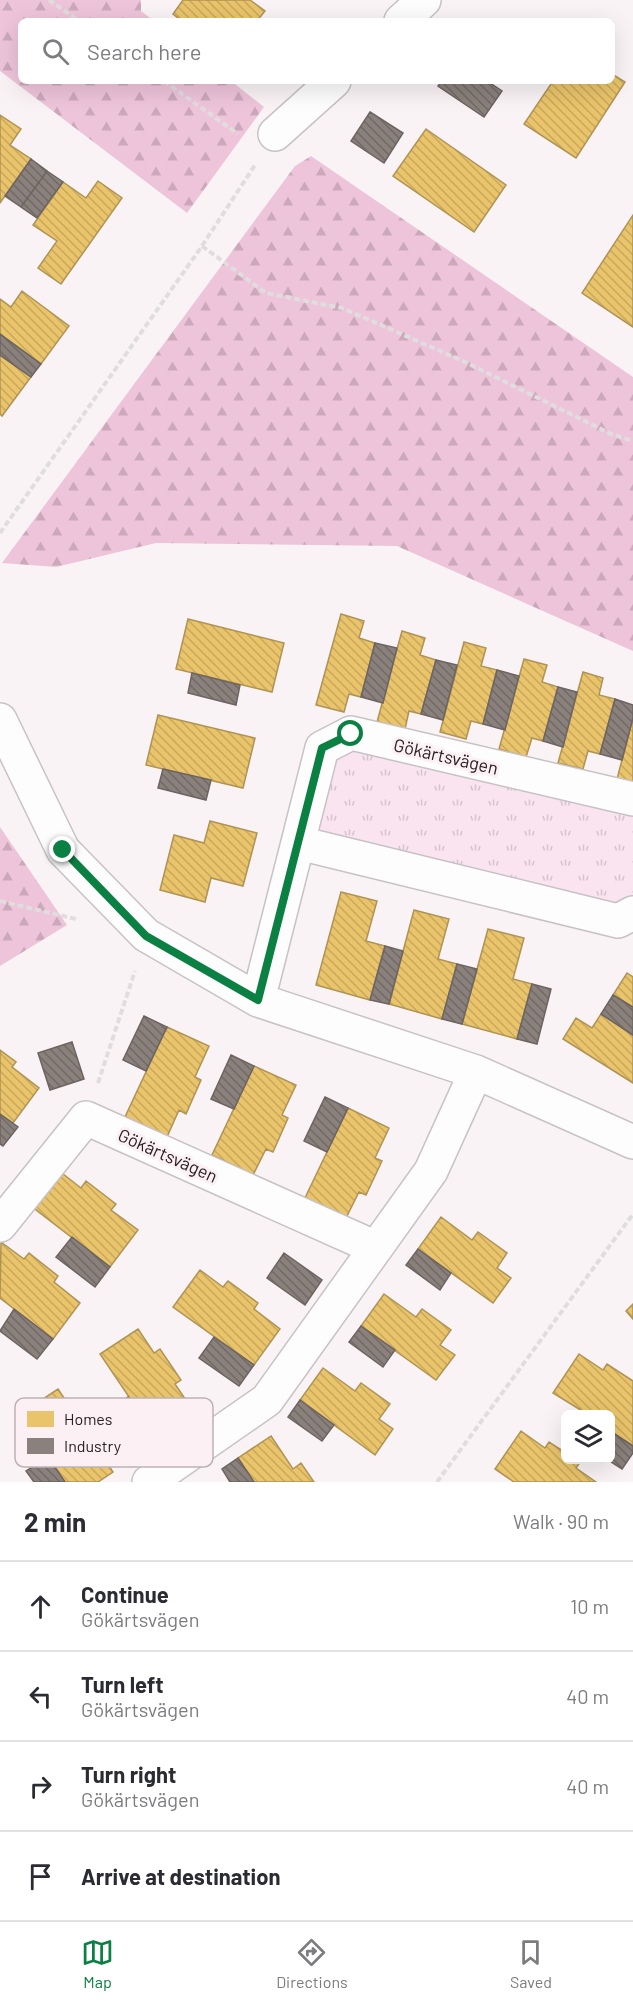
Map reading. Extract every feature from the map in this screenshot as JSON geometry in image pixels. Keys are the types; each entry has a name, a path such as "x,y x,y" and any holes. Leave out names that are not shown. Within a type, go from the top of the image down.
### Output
{"street":[{"path":"404,18 424,0"},
{"path":"269,143 331,84"},
{"path":"0,720 63,850 146,936 258,1000 476,1072 633,1142"},
{"name":"Gökärtsvägen","path":"258,1000 322,748 351,734 633,799"},
{"path":"299,843 618,921 633,913"},
{"path":"213,1438 267,1400 431,1172 476,1072"},
{"path":"0,1226 86,1118"},
{"name":"Gökärtsvägen","path":"86,1118 376,1248"},
{"path":"149,1482 171,1467"}],"path":[{"path":"49,0 75,18"},
{"path":"0,533 202,246 269,143 169,84"},
{"path":"202,246 266,293 342,308 463,361 611,434 633,441"},
{"path":"86,1118 146,936"},
{"path":"437,1482 633,1214"}],"green space":[{"path":"0,0 141,0 141,11 150,18 18,18 18,84 235,84 264,107 187,213 0,71"},
{"path":"311,156 633,377 633,651 397,546 156,543 56,567 2,563 295,166"},
{"path":"351,733 633,799 633,913 299,843 322,748"},
{"path":"0,827 67,925 0,966"}],"building: Homes":[{"path":"183,0 250,0 265,11 259,18 178,18 173,14"},
{"path":"615,76 625,82 576,158 524,124 551,84 615,84"},
{"path":"0,115 21,129 10,145 31,159 0,203"},
{"path":"426,129 506,185 474,232 393,176"},
{"path":"98,181 122,198 61,284 38,268 57,241 33,225 63,182 86,198"},
{"path":"633,215 633,327 582,293"},
{"path":"22,291 69,326 41,364 0,334 0,299 11,307"},
{"path":"0,355 31,377 2,416 0,414"},
{"path":"341,614 364,621 359,638 375,643 361,697 349,694 344,712 316,705"},
{"path":"188,619 284,643 272,692 176,669"},
{"path":"402,631 425,638 420,655 436,660 421,714 409,711 405,729 377,722"},
{"path":"464,642 486,648 481,666 497,670 483,724 471,721 466,739 440,732"},
{"path":"524,659 547,665 542,682 558,687 543,741 532,738 526,757 499,749"},
{"path":"583,672 603,678 599,695 615,699 600,754 588,751 583,769 558,763"},
{"path":"158,715 255,738 243,788 146,765"},
{"path":"633,718 633,783 617,779"},
{"path":"210,821 257,833 243,886 211,878 205,902 160,890 174,835 204,843"},
{"path":"341,892 377,901 366,941 385,946 370,1000 316,985"},
{"path":"414,910 449,919 438,959 457,964 442,1019 389,1004"},
{"path":"488,929 524,938 513,979 532,984 517,1039 462,1024"},
{"path":"627,973 633,977 633,1007 613,995"},
{"path":"601,1014 633,1035 633,1083 563,1039 576,1018 592,1028"},
{"path":"167,1027 209,1046 195,1077 201,1080 186,1114 179,1110 167,1137 125,1117"},
{"path":"0,1050 16,1062 12,1067 39,1088 13,1123 0,1114"},
{"path":"254,1066 296,1085 282,1115 288,1118 273,1152 266,1149 253,1175 212,1155"},
{"path":"348,1108 389,1128 375,1158 382,1161 366,1195 359,1192 346,1218 305,1198"},
{"path":"58,1170 81,1188 86,1181 116,1204 111,1210 138,1230 110,1267 31,1206"},
{"path":"441,1217 472,1240 478,1232 507,1253 497,1268 511,1278 493,1303 418,1249"},
{"path":"1,1242 24,1259 29,1253 58,1276 54,1282 80,1303 53,1339 0,1298"},
{"path":"200,1270 223,1287 228,1281 258,1303 254,1309 280,1329 254,1365 173,1307"},
{"path":"384,1294 416,1317 422,1309 451,1330 440,1345 455,1355 436,1380 361,1326"},
{"path":"633,1304 633,1319 626,1311"},
{"path":"138,1329 154,1353 160,1349 181,1380 175,1384 184,1398 130,1398 100,1354"},
{"path":"579,1354 603,1370 607,1364 633,1381 633,1446 615,1434 615,1410 581,1410 553,1393"},
{"path":"323,1368 355,1391 361,1383 390,1404 379,1419 393,1429 375,1455 300,1400"},
{"path":"58,1389 64,1398 44,1398"},
{"path":"521,1431 545,1448 549,1442 561,1450 561,1464 579,1464 576,1468 596,1482 514,1482 495,1469"},
{"path":"271,1436 293,1469 301,1463 314,1482 254,1482 238,1458"},
{"path":"55,1467 110,1467 113,1472 98,1482 65,1482"}],"building: Industry":[{"path":"440,84 492,84 502,91 484,117 438,86"},
{"path":"370,112 403,133 384,163 351,141"},
{"path":"31,159 47,171 21,207 5,196"},
{"path":"47,171 63,182 37,218 21,207"},
{"path":"0,334 41,364 31,377 0,355"},
{"path":"375,643 397,648 383,703 361,697"},
{"path":"436,660 457,665 443,720 421,714"},
{"path":"497,670 519,676 505,730 483,724"},
{"path":"192,673 240,685 236,705 188,693"},
{"path":"558,687 577,692 563,747 543,741"},
{"path":"615,699 633,705 633,718 622,760 600,754"},
{"path":"163,769 211,780 206,800 158,788"},
{"path":"385,946 403,951 389,1004 370,1000"},
{"path":"457,964 477,969 462,1024 442,1019"},
{"path":"532,984 551,989 537,1044 517,1039"},
{"path":"613,995 633,1007 633,1035 601,1014"},
{"path":"144,1016 167,1027 146,1071 123,1060"},
{"path":"72,1042 84,1079 50,1090 38,1053"},
{"path":"231,1055 254,1066 234,1109 211,1099"},
{"path":"325,1097 348,1108 327,1152 304,1141"},
{"path":"0,1114 18,1127 3,1146 0,1144"},
{"path":"72,1237 110,1267 95,1287 56,1257"},
{"path":"418,1249 451,1273 440,1290 406,1265"},
{"path":"284,1253 322,1280 305,1305 267,1278"},
{"path":"14,1309 53,1339 37,1359 0,1331"},
{"path":"361,1326 395,1350 383,1367 349,1342"},
{"path":"214,1337 254,1365 239,1386 199,1358"},
{"path":"300,1400 334,1425 322,1441 288,1417"},
{"path":"615,1434 633,1446 633,1453 622,1469 614,1464"},
{"path":"238,1458 254,1482 230,1482 222,1469"},
{"path":"32,1467 55,1467 65,1482 34,1482 26,1471"}],"route":[{"path":"63,850 146,936 258,1000 322,748 351,734"}]}
